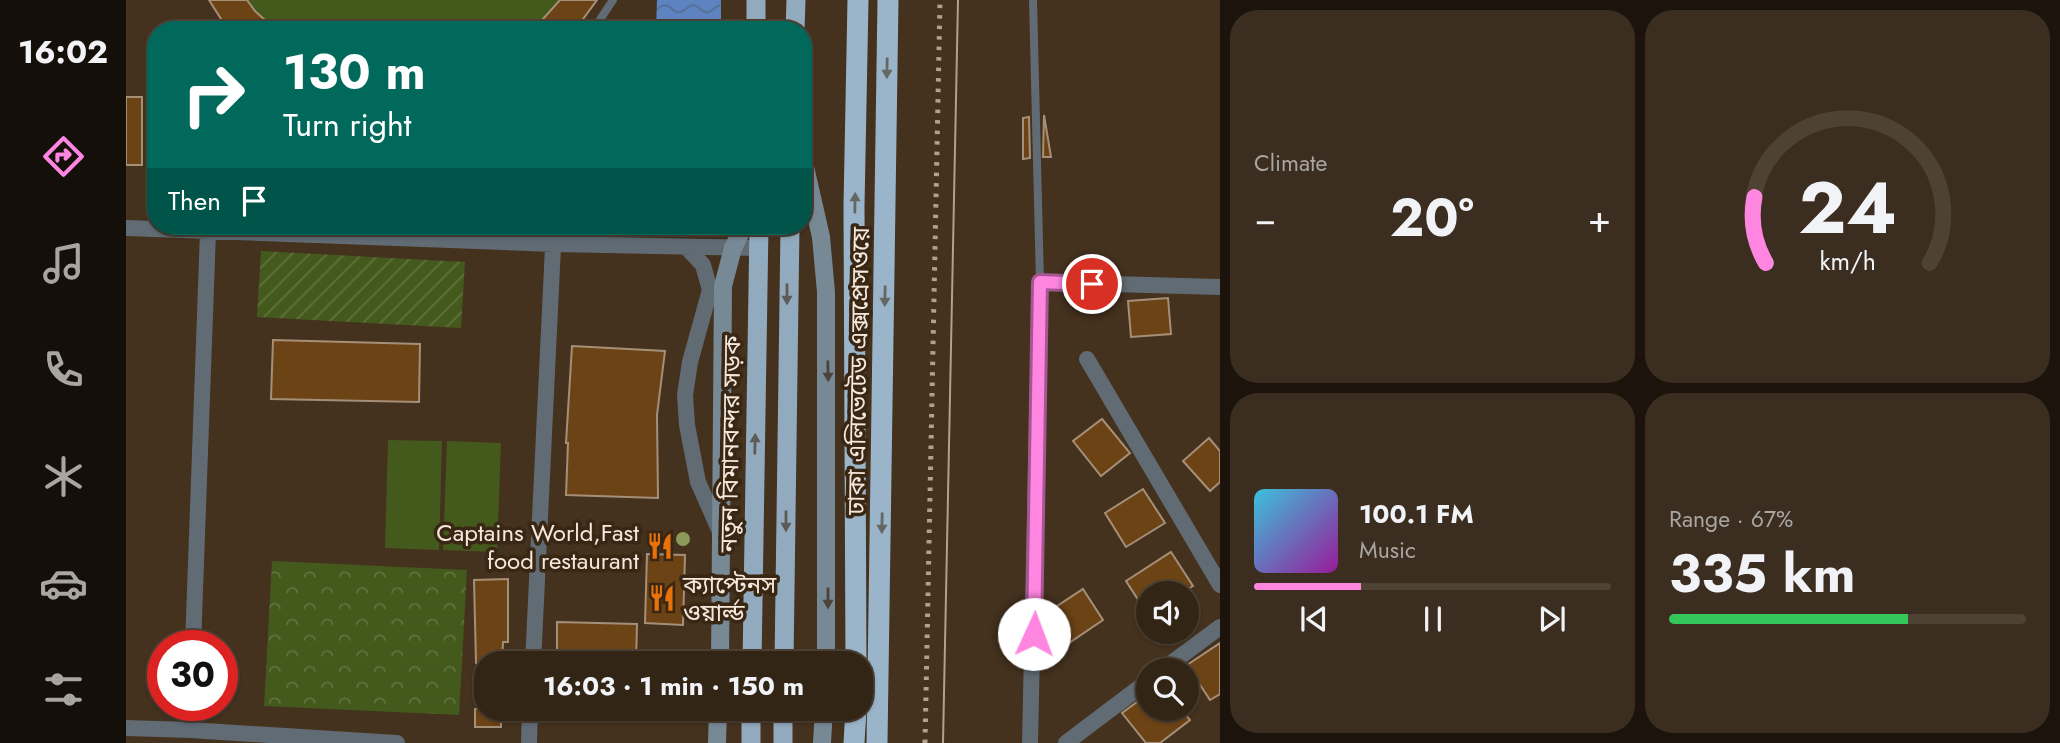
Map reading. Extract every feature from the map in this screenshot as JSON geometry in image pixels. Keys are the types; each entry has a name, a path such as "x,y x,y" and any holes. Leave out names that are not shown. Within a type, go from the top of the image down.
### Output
{"highway":[{"path":"756,0 756,21"},
{"path":"795,21 796,0"},
{"name":"ঢাকা এলিভেটেড এক্সপ্রেসওয়ে","path":"856,651 854,206 858,0"},
{"name":"ঢাকা এলিভেটেড এক্সপ্রেসওয়ে","path":"877,743 888,0"},
{"name":"নতুন বিমানবন্দর সড়ক","path":"752,651 760,235"},
{"path":"784,651 790,235"},
{"path":"751,721 751,743"},
{"path":"783,721 783,743"},
{"path":"854,743 855,721"}],"main road":[{"path":"812,198 821,237 826,292 827,651"},
{"path":"720,651 723,286 733,248 740,235"},
{"path":"717,743 718,721"},
{"path":"822,743 823,721"}],"street":[{"path":"126,228 147,229"},
{"path":"194,630 208,235"},
{"path":"314,235 759,248"},
{"path":"534,651 554,235"},
{"path":"688,248 703,265 710,290"},
{"path":"722,536 698,482 687,425 685,395 690,362 710,290 733,248"},
{"path":"1030,743 1037,525 1040,282 1220,286"},
{"path":"1087,359 1220,585"},
{"path":"1178,658 1220,627"},
{"path":"1066,743 1136,690"},
{"path":"190,721 190,730"},
{"path":"529,743 530,721"},
{"path":"126,728 397,743"}],"lane":[{"path":"599,21 613,0"},
{"path":"1033,0 1040,282"}],"green space":[{"path":"210,0 597,0 582,21 223,21"},
{"path":"261,251 465,262 461,328 257,317"},
{"path":"388,440 442,441 439,550 385,548"},
{"path":"447,441 501,443 497,552 443,550"},
{"path":"272,561 467,570 459,715 264,706"}],"water":[{"path":"657,0 721,0 721,21 656,21"}],"building":[{"path":"209,0 247,0 266,21 222,21"},
{"path":"560,0 597,0 582,21 541,21"},
{"path":"126,97 142,97 142,165 126,165"},
{"path":"1044,115 1051,157 1043,157"},
{"path":"1029,117 1030,158 1023,159 1023,118"},
{"path":"1168,298 1171,334 1131,337 1128,301"},
{"path":"273,340 420,344 419,402 271,399"},
{"path":"572,346 665,351 657,415 658,498 566,495"},
{"path":"1102,419 1130,453 1101,476 1073,441"},
{"path":"1209,438 1220,451 1220,482 1210,491 1183,461"},
{"path":"1143,489 1165,523 1126,547 1105,513"},
{"path":"1171,552 1190,581 1136,581 1136,596 1126,581"},
{"path":"647,554 685,555 683,625 645,623"},
{"path":"508,579 508,642 503,642 503,651 476,651 474,580"},
{"path":"1083,589 1103,620 1066,645 1045,614"},
{"path":"557,622 637,624 636,651 557,651"},
{"path":"1220,643 1220,694 1210,700 1199,683 1198,658"},
{"path":"1136,703 1136,721 1189,721 1160,743 1146,743 1122,713"},
{"path":"475,721 501,721 501,727 475,727"}],"tram line":[{"path":"943,743 958,0"}],"railway":[{"path":"925,743 940,0"}],"place":[{"name":"Captains World,Fast food restaurant","path":"660,546"},
{"name":"ক্যাপ্টেনস ওয়ার্ল্ড","path":"662,598"}],"route":[{"path":"1034,634 1040,282 1092,284"}]}
